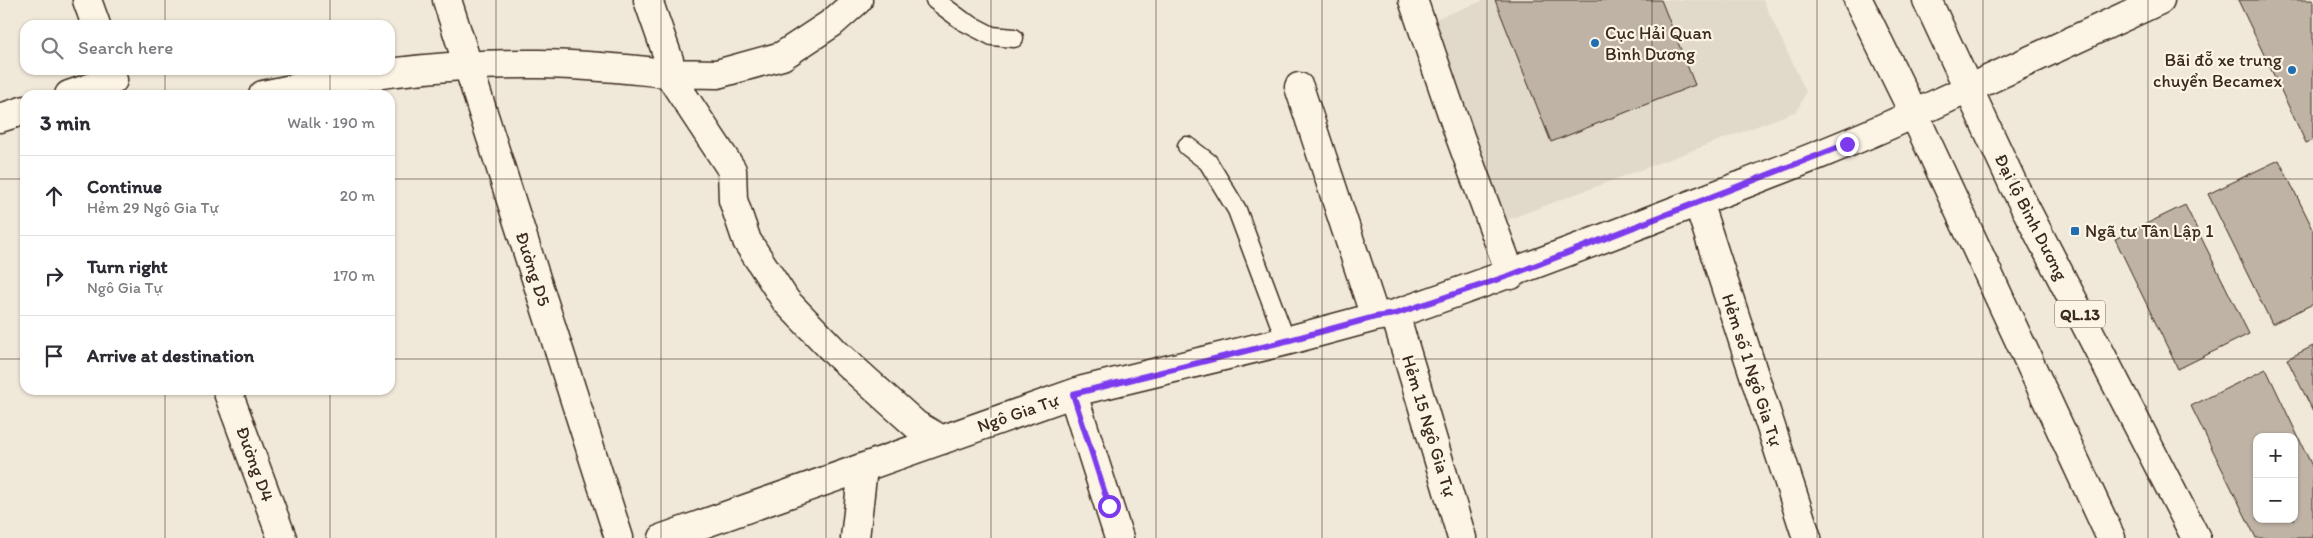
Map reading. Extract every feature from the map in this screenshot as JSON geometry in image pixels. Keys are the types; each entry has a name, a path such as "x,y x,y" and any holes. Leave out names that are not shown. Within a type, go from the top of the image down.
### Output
{"main road":[{"path":"87,0 94,20"},
{"name":"Đường D5","path":"447,0 619,538"},
{"path":"648,0 669,60 668,73 732,170 733,200 748,241 786,300 837,354 916,425 942,440"},
{"path":"395,72 540,64 668,73 717,74 782,56 832,23 858,0"},
{"path":"1413,0 1460,137 1511,275"},
{"path":"1858,0 1914,114 2111,538"},
{"name":"Đại lộ Bình Dương","path":"1927,0 2014,184 2196,538"},
{"name":"Ngô Gia Tự","path":"663,538 1073,394 1385,315 1511,275 1847,144 2160,0"},
{"path":"291,90 377,75"},
{"path":"86,90 114,82"},
{"name":"Hẻm 15 Ngô Gia Tự","path":"1299,87 1385,315 1462,538"},
{"path":"0,118 20,112"},
{"name":"Hẻm số 1 Ngô Gia Tự","path":"1698,202 1807,538"},
{"path":"1073,394 1119,538"},
{"name":"Đường D4","path":"229,395 282,538"},
{"path":"855,538 863,468"}],"lane":[{"path":"935,0 963,21 992,36 1014,38"},
{"path":"1187,146 1208,162 1238,210 1286,341"}],"shaded area":[{"path":"1485,0 1763,0 1806,92 1797,111 1507,220 1427,22"}],"building":[{"name":"Cục Hải Quan Bình Dương","path":"1495,0 1661,0 1695,85 1551,142"},
{"name":"Bãi đỗ xe trung chuyển Becamex","path":"2238,0 2313,0 2313,140 2306,143"},
{"path":"2279,160 2313,229 2313,304 2272,324 2208,194"},
{"path":"2185,205 2249,334 2178,369 2115,239"},
{"path":"2313,346 2313,411 2287,359"},
{"path":"2266,369 2296,433 2253,433 2253,523 2298,523 2298,436 2313,468 2313,538 2256,538 2191,406"}],"place":[{"name":"Cục Hải Quan Bình Dương","path":"1595,43"},
{"name":"Bãi đỗ xe trung chuyển Becamex","path":"2292,70"},
{"name":"Ngã tư Tân Lập 1","path":"2075,231"}],"route":[{"path":"1109,506 1073,394 1375,317 1395,314 1511,275 1847,144"}]}
